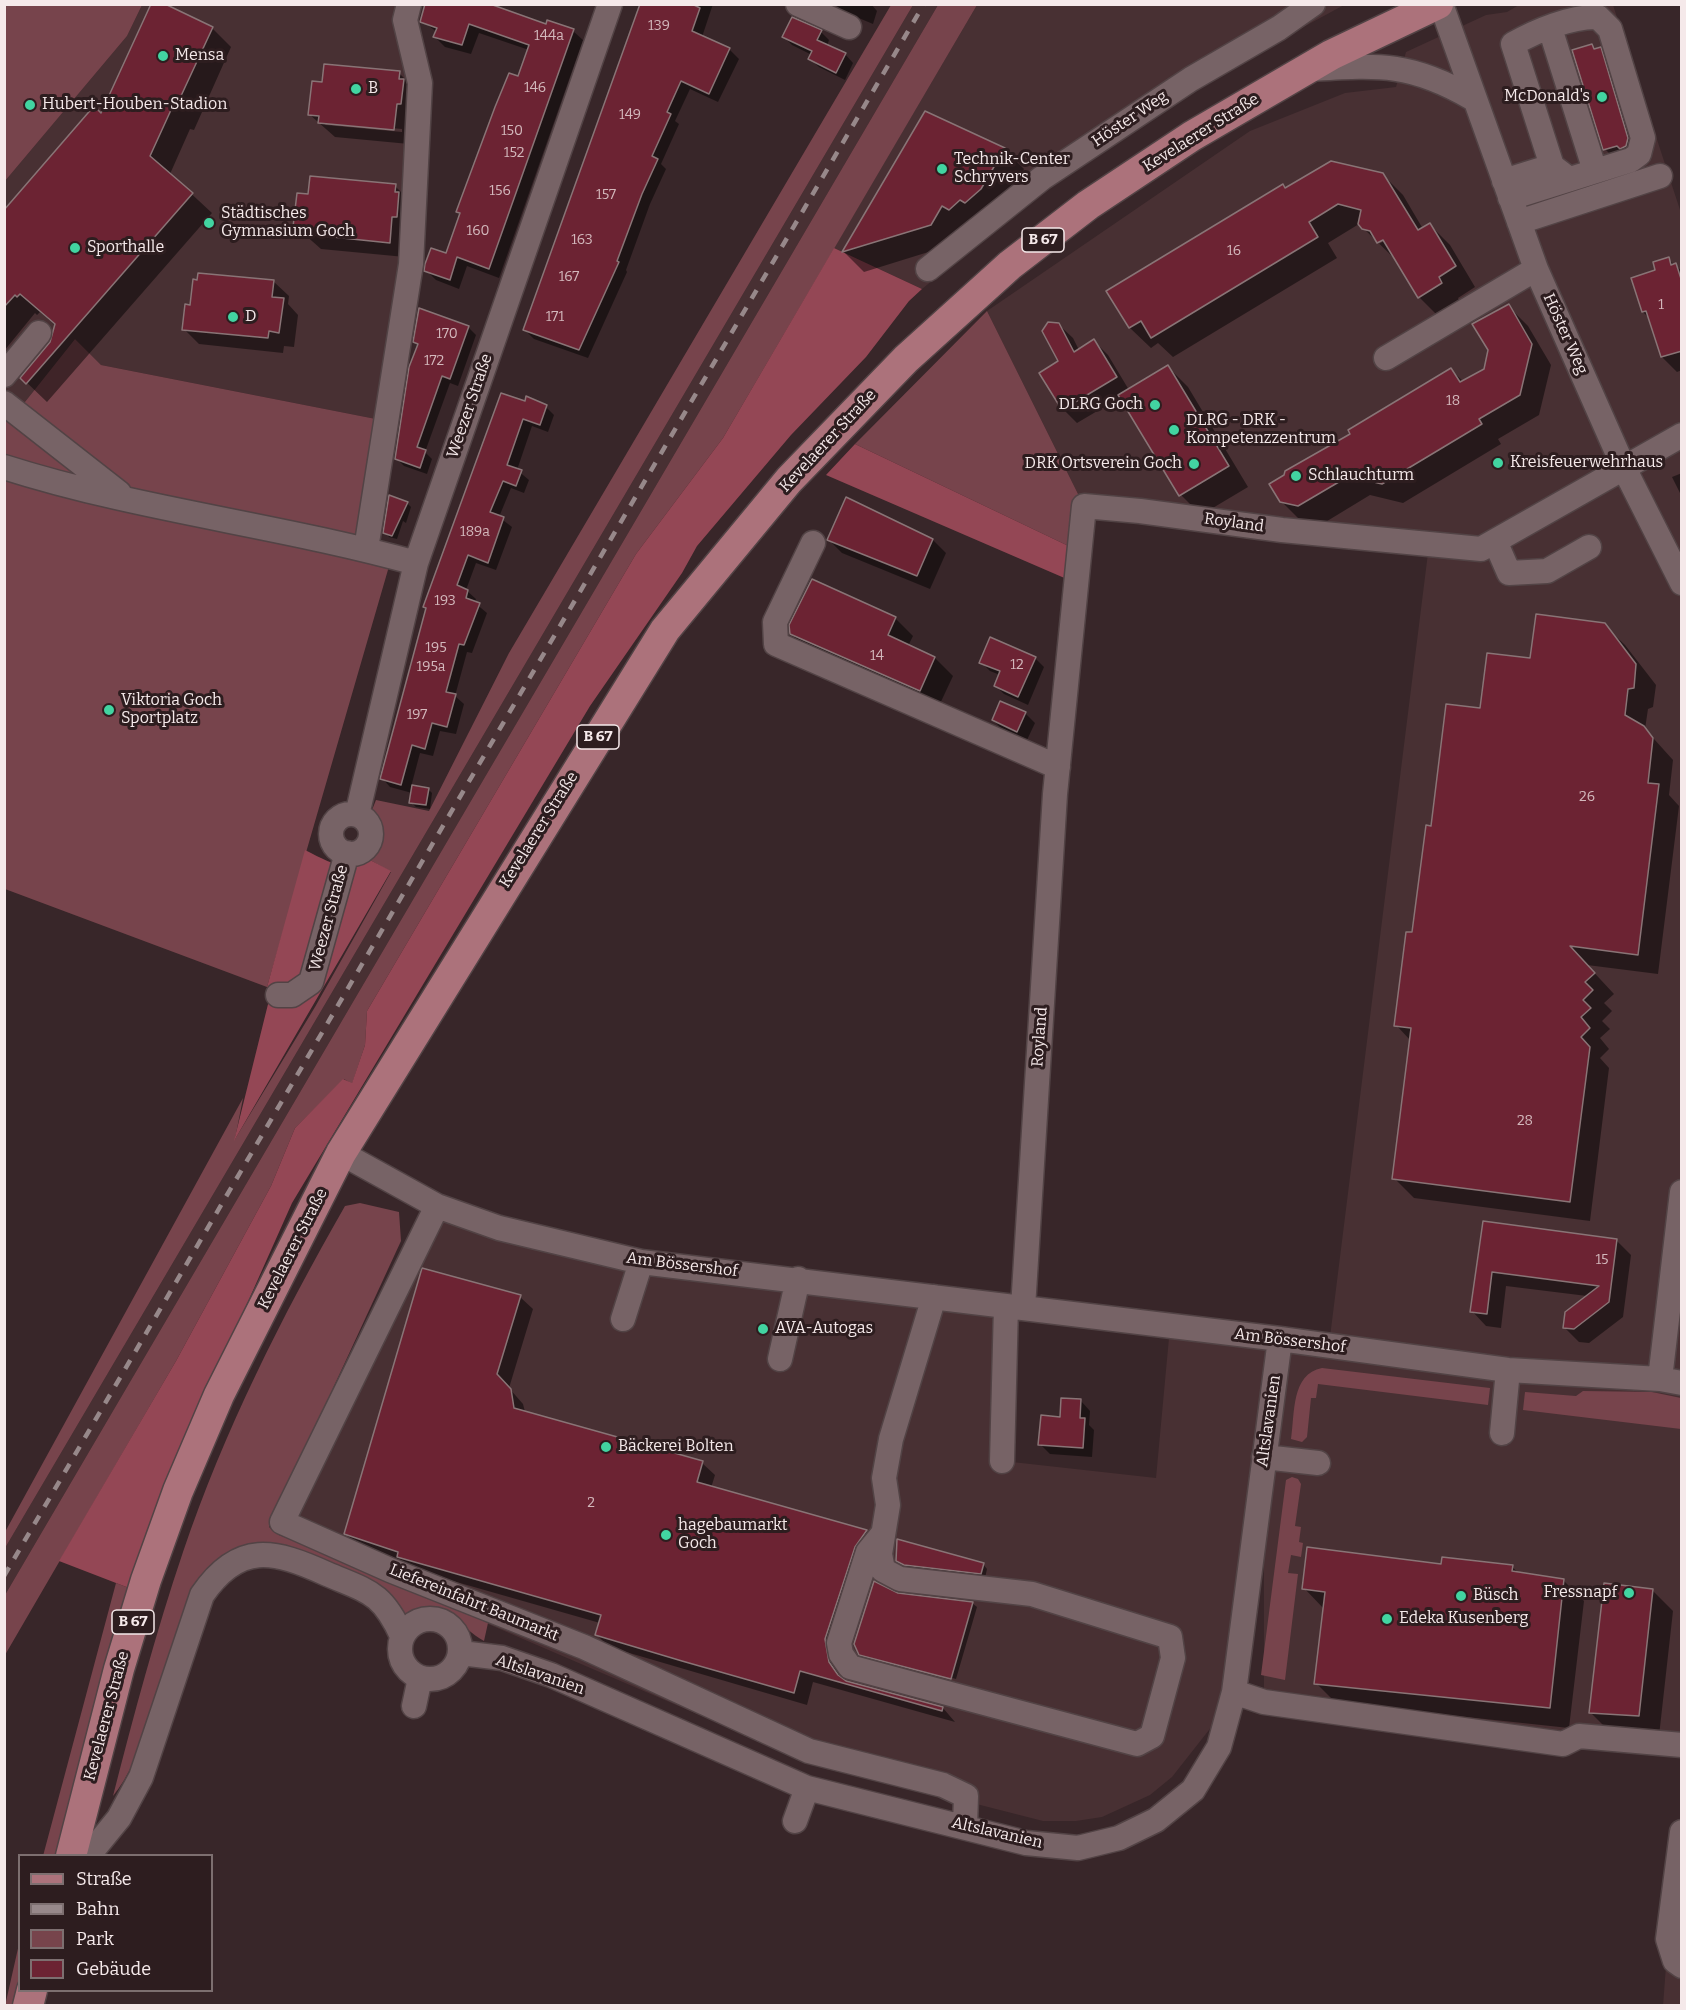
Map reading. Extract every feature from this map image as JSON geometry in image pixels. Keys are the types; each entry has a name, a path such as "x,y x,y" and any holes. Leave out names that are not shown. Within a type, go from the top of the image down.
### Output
{"main road":[{"name":"Kevelaerer Straße","path":"72,1854 119,1669 178,1491 219,1395 341,1153 665,630 789,480 906,359 1010,265 1088,205 1192,136 1307,69 1439,4"}],"street":[{"path":"366,549 411,264 420,83 405,20 409,4"},
{"name":"Weezer Straße","path":"278,995 292,995 311,982 347,853 335,845 331,832 333,825 343,815 357,815 416,563 610,4"},
{"path":"798,4 849,27"},
{"name":"Höster Weg","path":"928,269 1042,178 1191,79 1279,28 1313,4"},
{"name":"Höster Weg","path":"1439,4 1536,269 1624,468 1682,583"},
{"path":"1507,190 1561,172 1595,171 1631,160 1642,147 1643,138 1610,29 1598,17 1587,16 1550,28 1513,44 1561,172"},
{"path":"1550,28 1595,171"},
{"path":"1307,69 1401,68 1442,81 1472,98"},
{"path":"1519,222 1660,176"},
{"path":"1386,358 1536,269"},
{"path":"4,375 39,333"},
{"path":"4,403 128,500"},
{"path":"1624,468 1682,435"},
{"path":"4,467 128,500 366,549 416,563"},
{"name":"Royland","path":"1014,1307 1058,767 1084,506 1282,530 1481,549 1624,468"},
{"path":"1495,541 1509,573 1547,571 1589,547"},
{"path":"813,543 774,622 776,644 1058,767"},
{"name":"Am Bössershof","path":"341,1153 437,1206 499,1228 641,1262 798,1279 1280,1339 1508,1370 1671,1381"},
{"path":"1671,1381 1682,1192"},
{"name":"Liefereinfahrt Baumarkt","path":"437,1206 282,1522 390,1570 584,1647 809,1751 943,1785 966,1796 964,1827"},
{"path":"623,1319 641,1262"},
{"path":"780,1359 798,1279"},
{"path":"881,1536 868,1552 839,1643 841,1654 850,1667 1137,1744 1152,1736 1173,1658 1170,1637 1032,1594 900,1579 883,1570 880,1554 881,1536 888,1505 884,1478 891,1439 934,1297"},
{"path":"1002,1461 1014,1307"},
{"name":"Altslavanien","path":"461,1653 502,1658 551,1675 807,1788 1026,1843 1078,1848 1119,1838 1147,1824 1193,1790 1219,1747 1234,1692 1280,1339"},
{"path":"1502,1433 1508,1370"},
{"path":"1264,1457 1317,1463"},
{"path":"90,1854 128,1803 141,1778 202,1595 211,1582 228,1567 259,1554 286,1556 372,1593 390,1609 402,1636 400,1653 406,1668 420,1678 438,1679 453,1669 461,1653 458,1636 446,1623 430,1618 413,1623 402,1636"},
{"path":"414,1706 420,1678"},
{"path":"1234,1692 1264,1702 1563,1744 1579,1736 1682,1744"},
{"path":"795,1821 807,1788"},
{"path":"1682,1832 1668,1939 1675,1961 1682,1966"}],"shaded area":[{"name":"Städtisches Gymnasium Goch","path":"142,5 412,5 423,81 386,421 101,365 75,339 13,417 5,411 5,181 127,36"},
{"path":"913,5 938,5 5,1595 5,1548"},
{"path":"977,5 1344,5 1193,87 1104,148 1005,221 922,289 834,248"},
{"path":"1519,5 1613,5 1682,216 1681,1745 1264,1702 1264,1462 1220,1716 1172,1777 1150,1795 1102,1817 1076,1821 1043,1821 804,1760 386,1580 282,1522 437,1206 641,1262 1006,1306 1003,1461 1156,1478 1170,1327 1329,1345 1429,545 1084,506 987,311 1250,131 1345,93 1396,87 1406,52 1486,15 1507,12"},
{"path":"834,248 922,289 909,301 866,357 791,435 697,546 682,573 590,706 292,1203 159,1501 129,1588 59,1561 176,1361 271,1186 295,1128 343,1079 352,1083 365,1045 367,1011 636,554 723,438"},
{"path":"855,444 1079,551 1076,583 826,475"},
{"path":"305,850 345,866 353,866 370,860 391,871 234,1141 272,988 267,987"},
{"path":"1681,1832 1681,2005 1663,2006 1668,1939"}],"green space":[{"name":"Hubert-Houben-Stadion","path":"4,5 142,5 127,36 5,181"},
{"path":"891,5 913,5 5,1548 5,1532 243,1098 235,1139 315,1007 391,872 370,860 379,843 379,832 370,815 376,800 429,811 509,653"},
{"path":"938,5 977,5 723,438 636,554 367,1011 365,1045 352,1084 344,1079 295,1128 271,1186 176,1361 5,1655 5,1595"},
{"path":"987,311 1084,506 1079,551 855,444"},
{"path":"75,339 101,365 386,421 366,548 392,556 267,987 5,889 4,411 13,417"},
{"path":"360,1203 399,1212 401,1241 269,1527 279,1535 367,1569 488,1623 484,1641 440,1608 418,1609 402,1616 241,1547 214,1563 198,1583 144,1739 124,1780 113,1796 164,1612 183,1552 217,1462 277,1332 322,1247 345,1206"},
{"path":"1322,1368 1490,1388 1488,1405 1318,1384 1316,1398 1311,1398 1307,1437 1302,1442 1291,1439 1294,1407 1300,1386 1312,1372"},
{"path":"1583,1391 1652,1392 1681,1398 1681,1429 1523,1410 1525,1392 1576,1396"},
{"path":"1292,1477 1298,1479 1301,1484 1295,1526 1301,1527 1299,1542 1303,1543 1301,1557 1291,1555 1288,1573 1298,1574 1285,1680 1261,1675 1286,1480"},
{"path":"116,1583 129,1588 57,1854 44,1854"},
{"path":"18,1948 19,1992 16,2005 5,2006"}],"building":[{"name":"Sporthalle","path":"151,4 165,4 213,27 174,111 171,110 150,156 193,193 26,384 20,378 50,342 55,324 20,294 17,297 15,295 4,307 4,210 94,106 101,113"},
{"path":"425,4 490,4 546,24 547,20 574,29 489,269 457,257 450,280 424,271 425,264 431,248 446,253 460,213 456,212 495,107 509,73 518,76 529,45 469,24 462,45 433,37 437,28 420,22"},
{"path":"640,4 692,4 700,8 692,31 730,48 709,94 681,81 667,112 671,114 652,156 658,159 642,194 617,261 619,262 579,350 523,330"},
{"path":"792,17 822,30 817,40 846,53 836,73 808,59 812,51 782,37"},
{"name":"McDonald's","path":"1592,44 1594,49 1601,47 1628,138 1626,146 1620,149 1617,146 1603,150 1572,50"},
{"name":"B","path":"324,64 400,71 399,79 404,79 401,104 397,104 394,130 318,123 319,116 308,115 312,81 322,82"},
{"name":"Technik-Center Schryvers","path":"925,111 1005,148 981,189 965,203 960,200 949,210 942,206 931,225 842,252"},
{"path":"1331,161 1383,173 1418,230 1430,223 1456,266 1439,277 1442,283 1418,298 1383,240 1377,243 1370,231 1362,229 1358,224 1361,210 1338,204 1309,222 1318,237 1151,338 1141,321 1129,328 1106,291 1283,184 1285,188"},
{"path":"310,176 396,184 395,192 399,192 397,217 392,217 390,243 304,234 305,228 293,227 297,193 308,194"},
{"path":"1669,257 1671,265 1676,263 1682,282 1682,351 1661,357 1646,311 1642,312 1631,278 1655,270 1653,262"},
{"name":"D","path":"198,273 274,280 272,297 284,298 279,333 269,331 268,338 182,330 185,304 190,305 193,279 197,280"},
{"path":"1509,304 1532,344 1520,395 1479,419 1482,424 1382,484 1349,476 1298,506 1280,502 1269,484 1284,475 1285,471 1350,434 1348,430 1451,368 1460,382 1484,369 1488,350 1472,324"},
{"path":"419,308 469,326 450,379 442,376 417,447 426,450 420,468 395,459 409,367 418,344 413,342"},
{"path":"1048,322 1059,323 1074,352 1094,339 1117,377 1062,410 1039,373 1058,361 1042,331"},
{"name":"DLRG - DRK - Kompetenzzentrum","path":"1168,365 1229,466 1179,496 1118,395"},
{"path":"501,393 525,401 526,396 547,405 540,425 523,419 507,465 522,470 516,486 503,481 490,512 504,517 488,563 468,555 457,585 468,590 466,598 480,603 464,645 459,644 446,692 456,694 447,727 432,723 425,749 412,745 401,785 380,779 426,608 423,607"},
{"path":"389,495 408,502 392,536 383,533"},
{"path":"846,497 933,539 917,576 827,540"},
{"path":"812,579 896,617 888,635 935,657 920,691 790,634 789,625"},
{"path":"1536,614 1605,623 1636,664 1634,688 1628,689 1625,715 1644,726 1653,738 1648,783 1659,784 1638,955 1570,946 1595,973 1585,982 1593,990 1583,1000 1591,1008 1581,1017 1590,1028 1581,1037 1590,1047 1570,1202 1392,1179 1411,1028 1394,1026 1406,932 1412,932 1426,825 1431,826 1446,704 1480,708 1487,653 1530,658"},
{"path":"990,637 1036,657 1018,697 994,686 1000,671 979,663"},
{"path":"1000,701 1026,712 1017,732 992,720"},
{"path":"412,785 429,788 426,805 409,803"},
{"path":"1483,1221 1617,1239 1609,1302 1574,1329 1563,1328 1565,1312 1599,1286 1492,1272 1487,1314 1470,1312"},
{"path":"422,1268 521,1295 497,1374 511,1389 514,1408 703,1461 697,1482 867,1530 855,1547 825,1639 829,1662 838,1675 846,1681 943,1707 942,1711 800,1671 794,1693 682,1661 595,1635 601,1615 397,1557 398,1552 344,1534"},
{"path":"1061,1398 1081,1399 1080,1418 1085,1418 1083,1448 1038,1445 1041,1415 1060,1417"},
{"path":"897,1539 984,1563 981,1574 904,1565 896,1561"},
{"path":"1307,1547 1441,1564 1442,1557 1513,1565 1512,1571 1564,1579 1550,1708 1314,1684 1325,1592 1302,1589"},
{"path":"874,1581 898,1593 973,1602 951,1679 859,1655 854,1644"},
{"path":"1604,1583 1653,1589 1639,1716 1589,1713"}],"railway":[{"path":"4,1576 924,4"}],"place":[{"name":"Mensa","path":"163,56"},
{"name":"B","path":"356,89"},
{"name":"McDonald's","path":"1602,97"},
{"name":"Hubert-Houben-Stadion","path":"30,105"},
{"name":"Technik-Center Schryvers","path":"942,169"},
{"name":"Städtisches Gymnasium Goch","path":"209,223"},
{"name":"Sporthalle","path":"75,248"},
{"name":"D","path":"233,317"},
{"name":"DLRG Goch","path":"1155,405"},
{"name":"DLRG - DRK - Kompetenzzentrum","path":"1174,430"},
{"name":"Kreisfeuerwehrhaus","path":"1498,463"},
{"name":"DRK Ortsverein Goch","path":"1194,464"},
{"name":"Schlauchturm","path":"1296,476"},
{"name":"Viktoria Goch Sportplatz","path":"109,710"},
{"name":"AVA-Autogas","path":"763,1329"},
{"name":"Bäckerei Bolten","path":"606,1447"},
{"name":"hagebaumarkt Goch","path":"666,1535"},
{"name":"Fressnapf","path":"1629,1593"},
{"name":"Büsch","path":"1461,1596"},
{"name":"Edeka Kusenberg","path":"1387,1619"}]}
